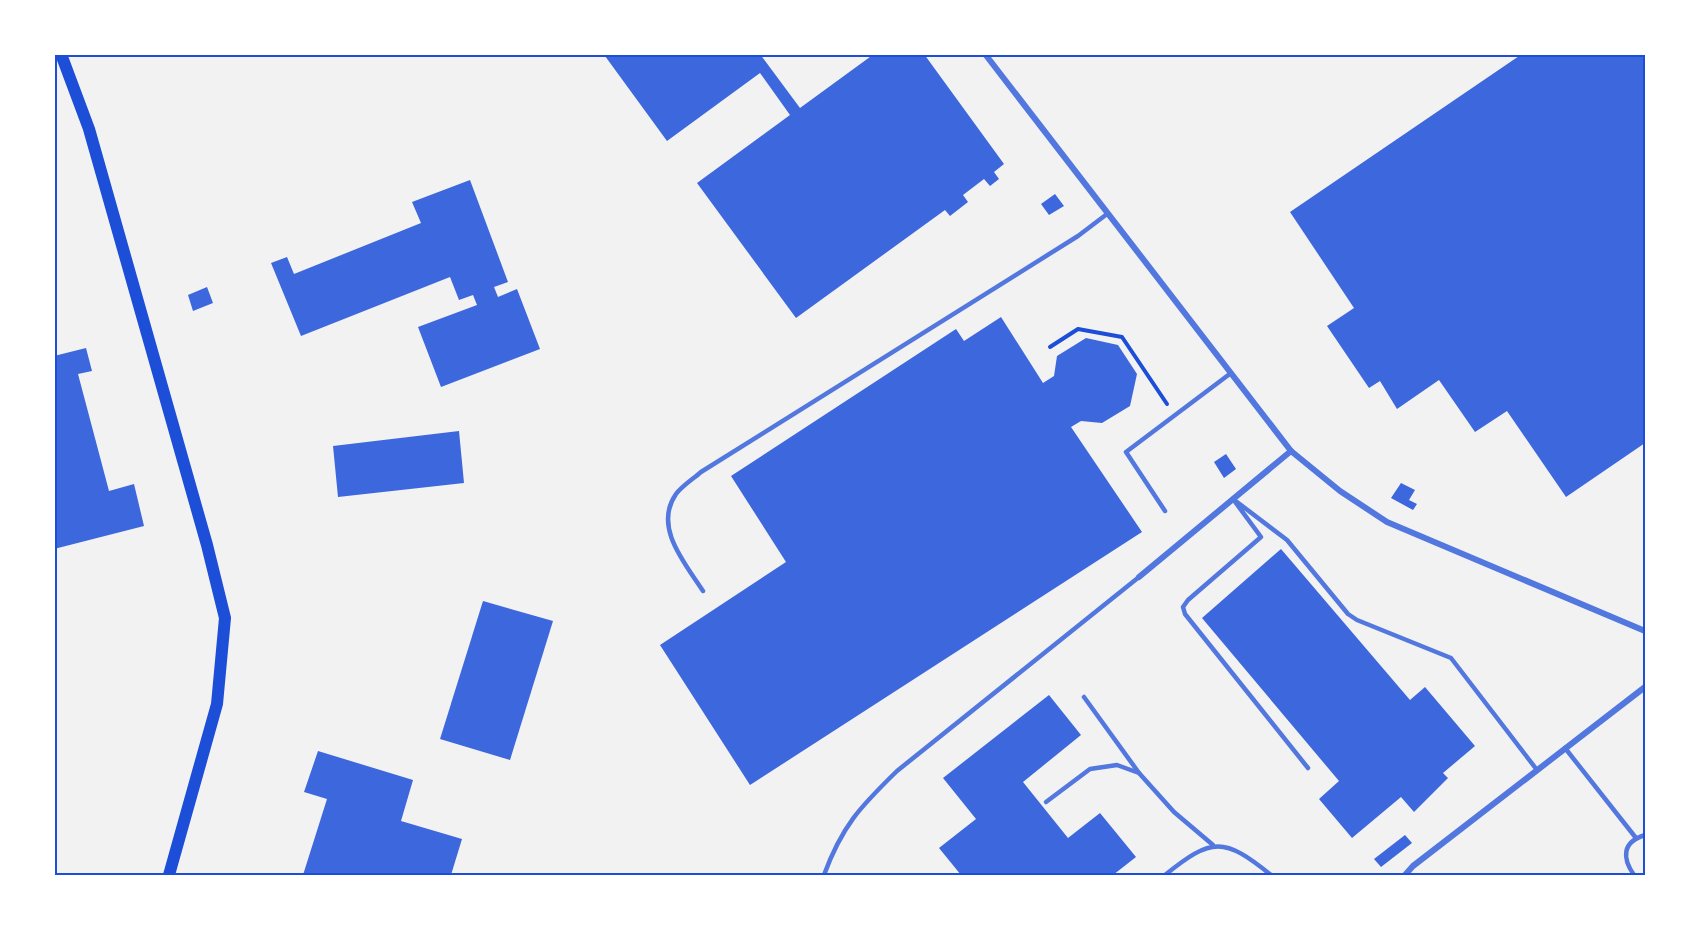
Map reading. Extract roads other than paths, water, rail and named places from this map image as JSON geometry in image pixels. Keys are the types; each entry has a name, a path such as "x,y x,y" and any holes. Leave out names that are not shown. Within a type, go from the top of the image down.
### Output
{"main road":[{"path":"61,54 92,140 207,545 225,618 217,704 169,875"}],"street":[{"path":"985,54 1291,451 1340,491 1387,522 1645,631"},
{"path":"1139,577 1291,451"},
{"path":"1405,875 1413,866 1645,687"}],"lane":[{"path":"703,591 671,540 668,517 676,494 701,472 1078,236 1107,214"},
{"path":"1165,511 1126,452 1231,373"},
{"path":"1233,499 1261,537 1188,600 1183,608 1185,615 1308,768"},
{"path":"1233,499 1287,540 1348,614 1357,621 1451,658 1537,770"},
{"path":"825,875 837,841 863,804 897,771 1139,577"},
{"path":"1084,697 1139,773 1174,812 1213,845"},
{"path":"1565,748 1636,838"},
{"path":"1046,801 1090,769 1117,765 1139,773"},
{"path":"1634,875 1625,863 1625,855 1628,846 1636,838 1645,835"},
{"path":"1165,875 1192,853 1213,845 1233,848 1271,875"}]}
